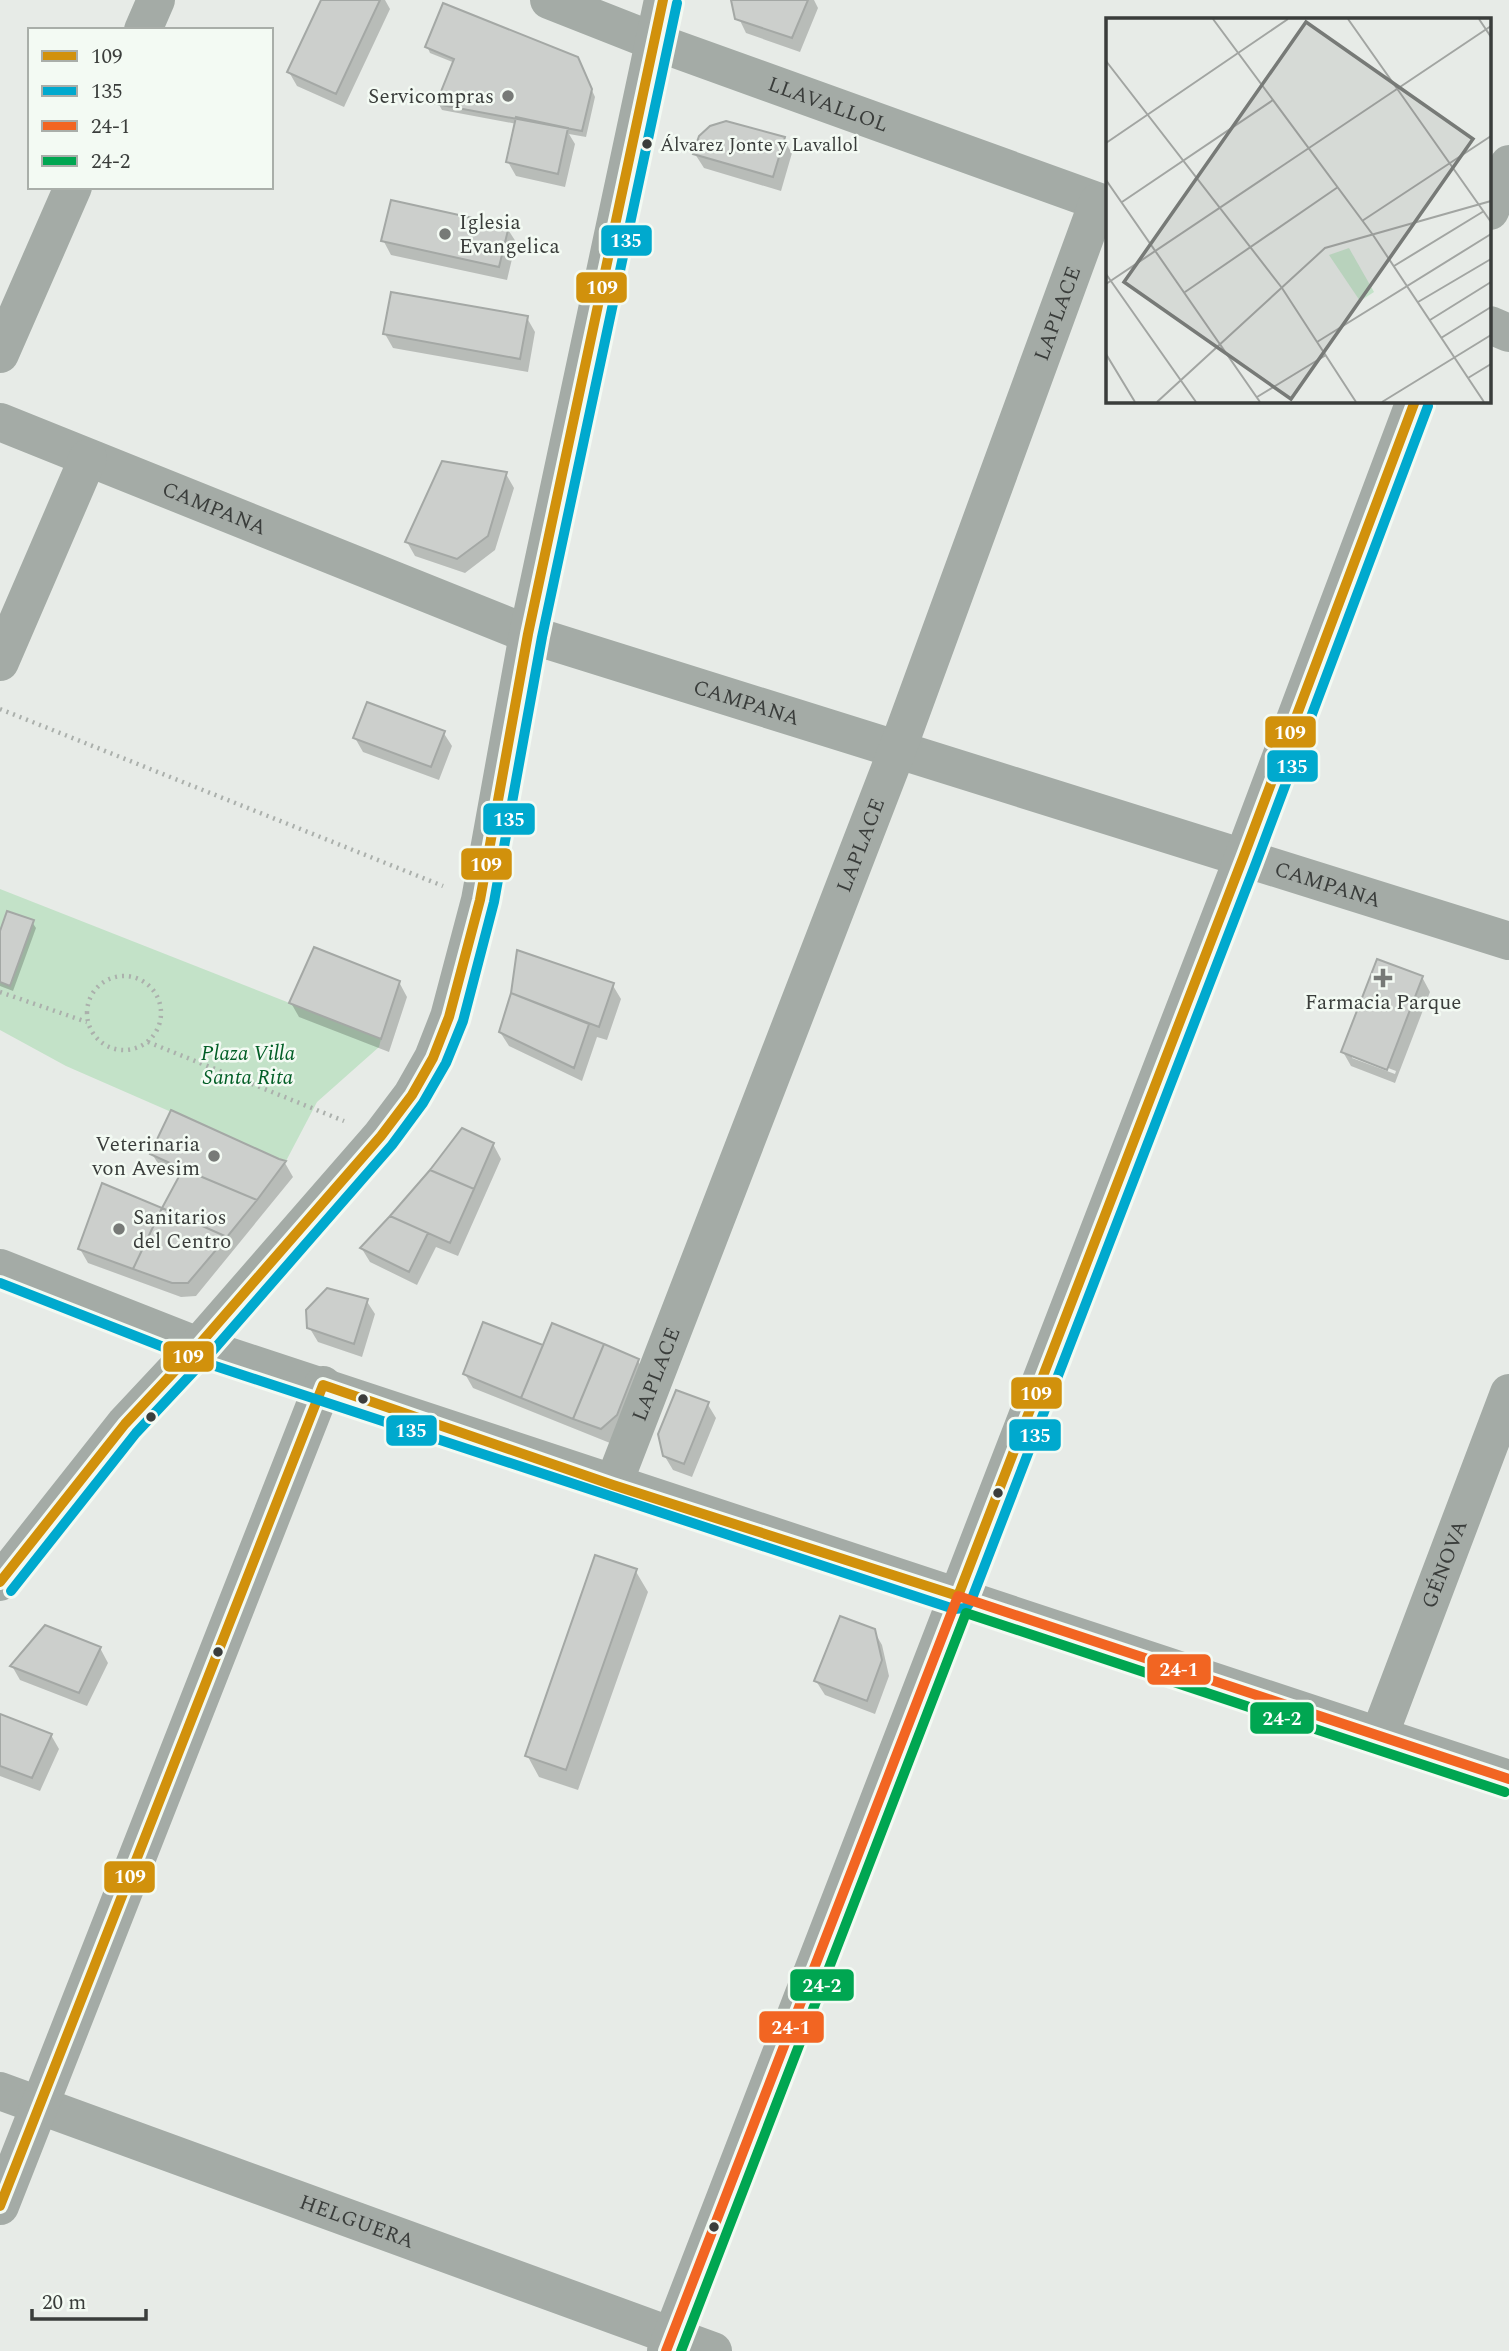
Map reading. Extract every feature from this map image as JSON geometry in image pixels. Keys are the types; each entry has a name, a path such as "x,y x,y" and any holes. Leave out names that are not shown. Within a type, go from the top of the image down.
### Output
{"street":[{"path":"144,28 156,0"},
{"name":"LLAVALLOL","path":"549,0 653,41 1103,203"},
{"path":"0,1582 125,1424 198,1346 381,1136 412,1095 433,1058 449,1017 480,900 528,634 663,0"},
{"path":"1492,206 1509,164"},
{"path":"0,354 72,189"},
{"name":"LAPLACE","path":"613,1485 898,748 1103,203"},
{"path":"1492,326 1509,333"},
{"path":"668,2344 1243,858 1415,402"},
{"name":"CAMPANA","path":"0,422 528,634 1509,941"},
{"path":"0,662 88,458"},
{"path":"0,1268 198,1346 323,1385 613,1485 1509,1779"},
{"path":"0,2206 323,1385"},
{"name":"GÉNOVA","path":"1379,1736 1509,1393"},
{"name":"HELGUERA","path":"0,2091 668,2344 713,2351"}],"path":[{"path":"0,709 480,900"},
{"path":"117,977 136,978 152,989 161,1006 159,1026 148,1042 131,1050 112,1049 96,1039 87,1022 89,1002 99,986 117,977"},
{"path":"0,992 87,1022"},
{"path":"148,1042 381,1136"}],"green space":[{"name":"Plaza Villa Santa Rita","path":"0,889 381,1039 379,1047 317,1102 286,1161 279,1159 66,1066 0,1030"}],"building":[{"path":"321,0 380,0 336,94 287,72"},
{"path":"731,0 808,0 792,38 735,19"},
{"path":"443,3 578,57 592,89 582,131 436,104 454,59 425,47"},
{"path":"516,117 568,128 558,174 506,162"},
{"path":"726,121 785,137 773,177 693,154 699,136 710,126"},
{"name":"Iglesia Evangelica","path":"391,200 509,226 499,267 381,241"},
{"path":"391,292 528,316 520,359 383,334"},
{"path":"442,461 507,472 488,536 457,559 405,542"},
{"path":"367,702 445,731 431,767 353,738"},
{"path":"7,911 34,920 10,986 0,982 0,931"},
{"path":"314,947 400,981 381,1039 289,1003"},
{"path":"517,950 614,983 599,1027 511,993"},
{"path":"1377,959 1423,976 1387,1070 1341,1052"},
{"path":"511,993 589,1024 574,1068 499,1032"},
{"name":"Veterinaria von Avesim","path":"171,1110 286,1161 257,1200 183,1169 150,1154"},
{"path":"462,1128 494,1143 474,1189 430,1170"},
{"path":"183,1169 257,1200 227,1237 162,1208"},
{"path":"430,1170 474,1189 450,1243 390,1216"},
{"name":"Sanitarios del Centro","path":"102,1183 162,1208 133,1269 78,1249"},
{"path":"162,1208 227,1237 188,1283 172,1283 133,1269"},
{"path":"390,1216 428,1233 409,1272 360,1248"},
{"path":"327,1288 368,1299 354,1344 307,1328 306,1310"},
{"path":"483,1322 543,1345 521,1398 463,1374"},
{"path":"552,1323 604,1344 573,1419 521,1398"},
{"path":"604,1344 639,1359 617,1415 601,1429 573,1419"},
{"path":"676,1390 709,1402 684,1464 663,1456 658,1434"},
{"path":"595,1555 637,1569 566,1770 525,1756"},
{"path":"840,1616 875,1629 882,1660 867,1701 814,1681"},
{"path":"45,1625 101,1647 79,1693 10,1666"},
{"path":"0,1714 52,1734 32,1778 0,1766"}],"transit line":[{"name":"109","path":"0,1582 125,1424 198,1346 381,1136 412,1095 433,1058 449,1017 480,900 528,634 663,0"},
{"name":"135","path":"11,1591 136,1433 209,1355 392,1145 423,1103 446,1063 463,1021 494,902 542,637 677,3"},
{"name":"109","path":"0,2206 323,1385 613,1485 958,1596 1243,858 1415,402"},
{"name":"135","path":"0,1283 194,1359 954,1609 966,1608 971,1601 1256,863 1428,406"},
{"name":"24-1","path":"666,2351 958,1596 1509,1779"},
{"name":"24-2","path":"681,2351 966,1613 1505,1792"}],"place":[{"name":"Servicompras","path":"508,96"},
{"name":"Álvarez Jonte y Lavallol","path":"647,144"},
{"name":"Iglesia Evangelica","path":"445,234"},
{"name":"Farmacia Parque","path":"1383,978"},
{"name":"Veterinaria von Avesim","path":"214,1156"},
{"name":"Sanitarios del Centro","path":"119,1229"}]}
